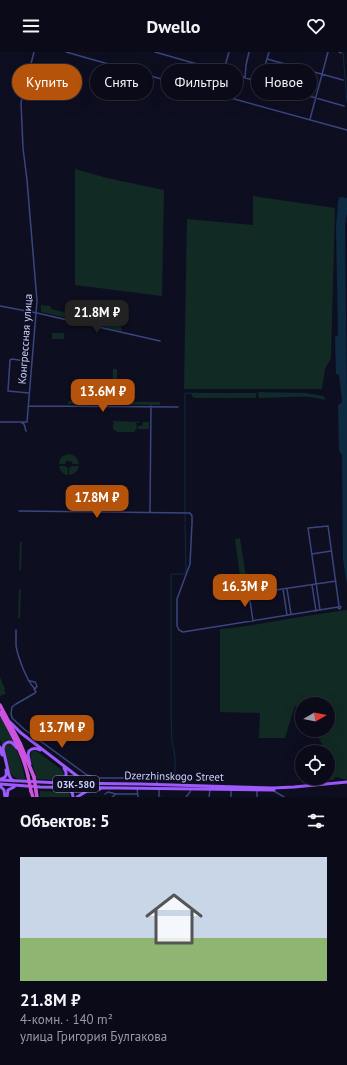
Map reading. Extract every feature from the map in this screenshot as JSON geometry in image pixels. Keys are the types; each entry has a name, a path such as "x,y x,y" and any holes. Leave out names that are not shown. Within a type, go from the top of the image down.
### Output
{"highway":[{"path":"0,705 23,758 32,794"},
{"path":"0,712 20,743 33,775 37,795"}],"main road":[{"path":"4,716 21,733 81,780 107,784"},
{"path":"18,782 12,779 9,775 3,752 4,744 8,742 13,743 23,758"},
{"name":"03К-580","path":"0,747 6,774 4,778 0,780"},
{"path":"33,775 28,753 30,750 35,748 63,768 66,772 66,777 62,781 45,782"},
{"name":"Dzerzhinskogo Street","path":"0,780 18,782 157,784 273,788 337,784"},
{"name":"Dzerzhinskogo Street","path":"0,785 28,787 273,790 347,783"},
{"path":"0,785 4,790 6,797"},
{"path":"6,797 10,788 28,787"},
{"path":"40,787 68,789 72,792 73,797"},
{"path":"77,797 92,790 117,788"}],"street":[{"name":"Конгрессная улица","path":"21,422 27,422 37,313 37,294 23,148 21,103 34,52"},
{"path":"66,52 161,78"},
{"path":"155,52 198,64"},
{"path":"172,57 174,52"},
{"path":"226,64 229,52"},
{"path":"249,52 244,78 251,80"},
{"path":"265,64 269,52"},
{"path":"317,94 328,52"},
{"path":"267,59 343,80"},
{"path":"317,98 344,106"},
{"path":"239,100 347,130"},
{"path":"310,119 315,100"},
{"path":"0,306 160,341"},
{"path":"29,393 8,391 10,360 32,362"},
{"path":"28,406 178,407"},
{"path":"150,513 151,406"},
{"path":"0,422 21,422 25,420 27,415"},
{"path":"21,422 24,424 26,431"},
{"path":"20,511 190,513 192,516 190,564 177,599 177,626 178,630 183,632 339,607 328,526 308,528 320,610"},
{"path":"312,554 332,551"},
{"path":"253,621 249,594 336,581"},
{"path":"312,585 316,611"},
{"path":"283,589 287,616"},
{"path":"287,589 291,615"},
{"path":"16,630 17,650 28,680 34,689"},
{"path":"28,680 31,682 34,681 36,684 37,687 34,689 35,693 16,704 11,710 12,718 24,729 80,770 91,776 104,778 157,778 157,784"},
{"path":"137,788 138,797"},
{"path":"159,788 159,797"},
{"path":"186,797 191,789"},
{"path":"209,797 210,789"},
{"path":"231,789 231,797"},
{"path":"257,797 258,790"},
{"path":"273,790 284,797"},
{"path":"105,794 108,792 116,794 138,794"},
{"path":"112,797 116,794"}],"green space":[{"path":"75,169 107,178 164,190 162,296 75,285"},
{"path":"253,196 335,208 331,358 325,369 322,389 184,389 187,219 253,225"},
{"path":"41,305 50,306 51,309 72,314 73,318 41,312"},
{"path":"83,317 121,326 122,330 83,322"},
{"path":"52,333 64,333 64,339 52,339"},
{"path":"113,369 117,369 117,388 112,388"},
{"path":"258,392 306,393 323,396 325,400 310,397 259,398"},
{"path":"192,393 256,393 256,398 194,398"},
{"path":"68,401 160,402 160,405 68,404"},
{"path":"112,421 141,422 136,423 137,428 134,432 117,432 113,429 114,423"},
{"path":"143,422 149,422 149,429 138,429 138,426 142,426"},
{"path":"69,454 76,457 79,464 73,464 69,461"},
{"path":"69,454 69,461 66,461 65,464 59,464 62,457"},
{"path":"59,466 65,466 68,468 68,475 62,472"},
{"path":"72,466 79,466 76,472 69,475 69,468"},
{"path":"240,538 248,590 242,591 235,539"},
{"path":"20,542 22,542 21,570 19,570"},
{"path":"19,589 21,589 20,618 18,618"},
{"path":"347,610 347,779 335,777 335,745 322,745 318,737 335,737 335,697 295,697 295,706 285,738 259,738 260,713 220,712 220,629"},
{"path":"0,677 6,693 0,696"},
{"path":"0,715 13,741 6,740 2,746 0,739"},
{"path":"6,743 10,743 15,747 25,779 14,777 11,774 6,757"},
{"path":"35,751 63,771 64,776 59,780 37,779 31,757 32,752"},
{"path":"40,791 66,792 69,793 70,797 40,797"}],"water":[{"path":"340,197 347,198 345,225 347,585 343,559 342,455 339,451 338,405 342,400 339,375 336,374 335,337 338,335 336,228 338,202"}],"waterway":[{"path":"343,52 347,102"},
{"path":"185,522 185,393 256,395"},
{"path":"259,395 318,396 325,399"},
{"path":"175,778 175,756 172,741 171,716 171,574 186,574 185,524"}]}
